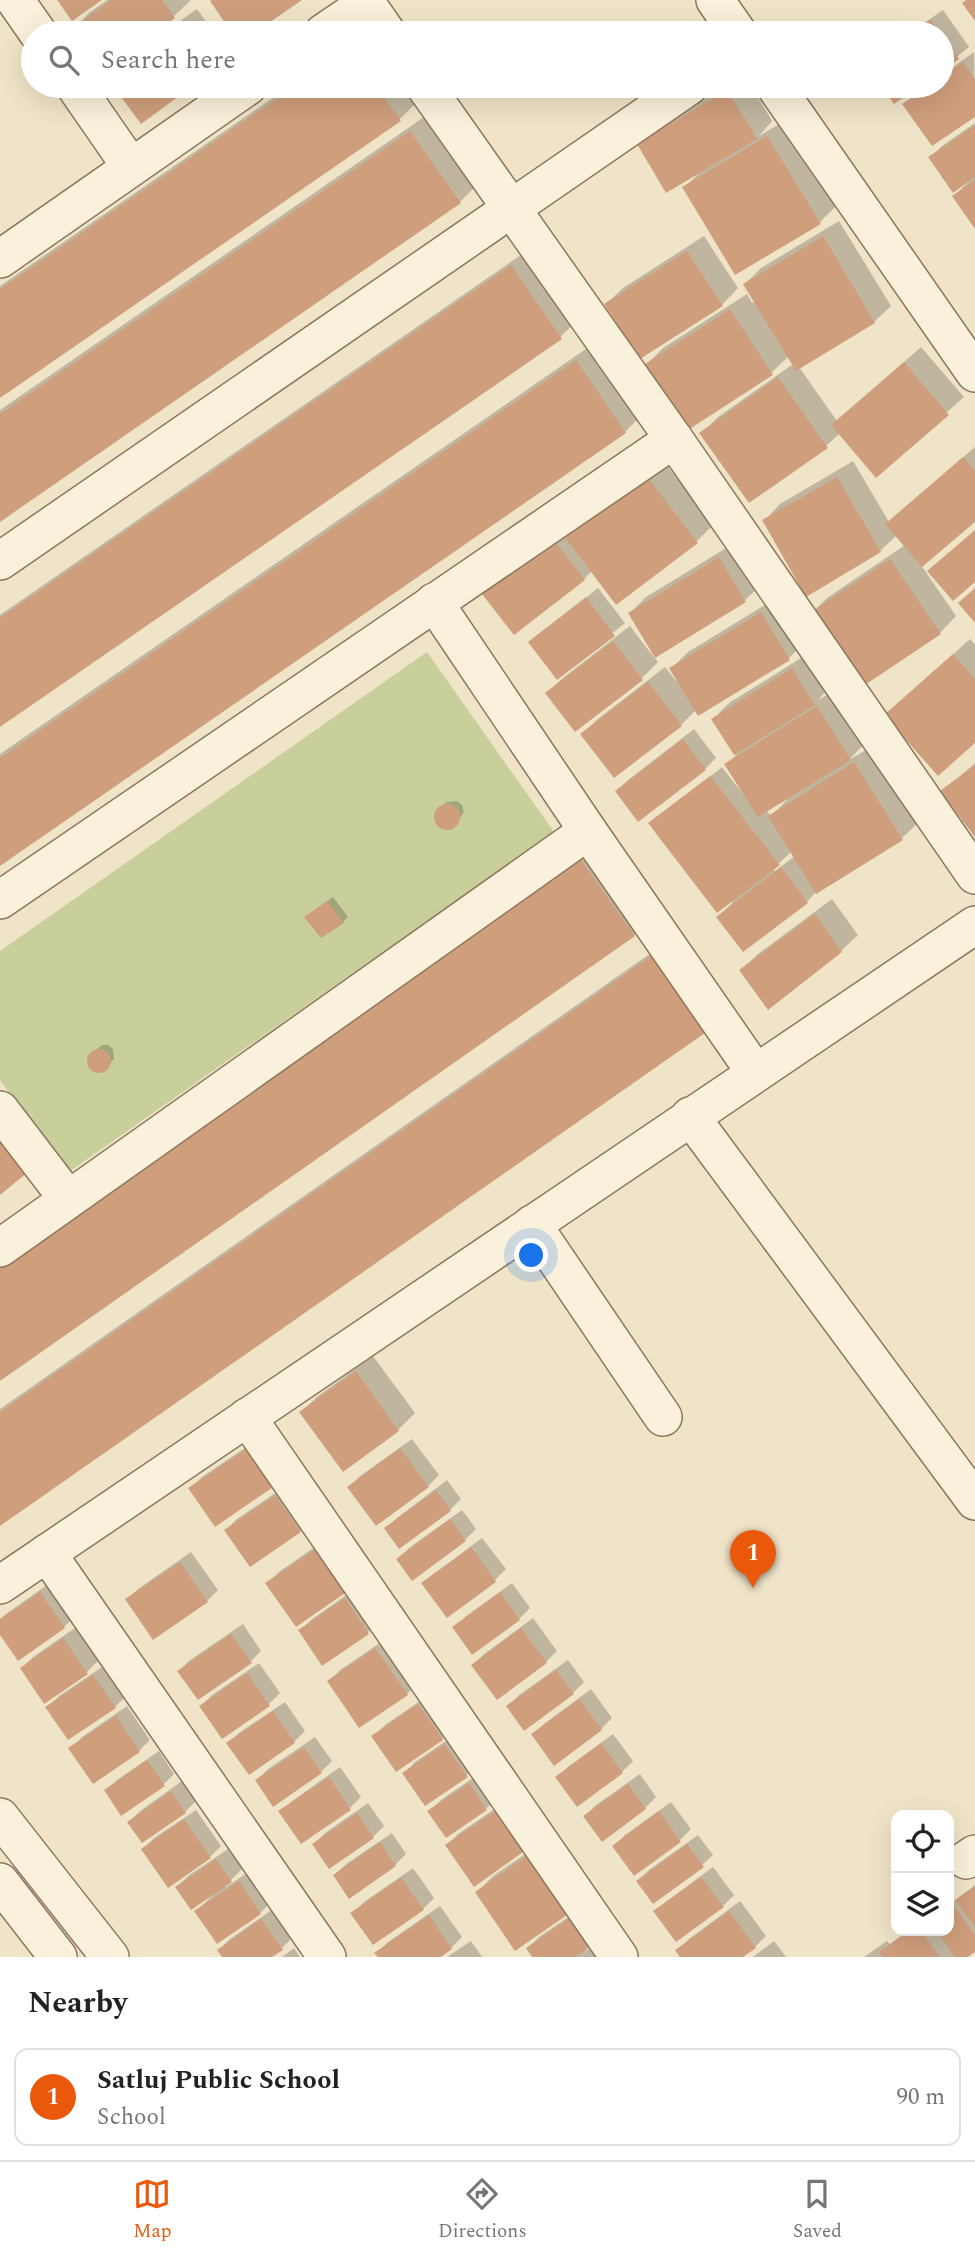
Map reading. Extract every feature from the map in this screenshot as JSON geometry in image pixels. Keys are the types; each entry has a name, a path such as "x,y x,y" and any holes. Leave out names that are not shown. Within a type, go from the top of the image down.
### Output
{"street":[{"path":"15,0 30,21"},
{"path":"715,0 730,21"},
{"path":"339,21 365,2 378,21"},
{"path":"83,98 131,167"},
{"path":"0,258 231,98"},
{"path":"433,98 674,439 975,875"},
{"path":"0,561 672,98"},
{"path":"783,98 975,373"},
{"path":"0,900 674,439"},
{"path":"434,602 755,1072"},
{"path":"0,1248 588,831"},
{"path":"0,1585 975,925"},
{"path":"0,1110 68,1199"},
{"path":"690,1116 975,1501"},
{"path":"531,1224 663,1417"},
{"path":"247,1417 619,1957"},
{"path":"47,1553 327,1957"},
{"path":"0,1816 110,1957"},
{"path":"0,1882 58,1957"}],"green space":[{"path":"427,652 554,832 66,1174 0,1080 0,951"}],"building":[{"path":"57,0 102,0 72,21"},
{"path":"111,0 162,0 175,18 171,21 82,21"},
{"path":"302,0 271,21 224,21 210,1"},
{"path":"975,0 975,21 962,3"},
{"path":"963,62 975,79 975,117 932,146 902,104 911,98 954,98 954,68"},
{"path":"122,98 177,98 141,124"},
{"path":"278,98 385,98 401,121 0,398 0,289"},
{"path":"714,98 732,98 757,139 666,193 637,144"},
{"path":"890,98 903,98 894,104"},
{"path":"975,125 975,177 953,193 928,157"},
{"path":"410,131 461,203 0,522 0,414"},
{"path":"767,136 821,224 735,275 682,187"},
{"path":"975,180 975,229 952,196"},
{"path":"823,236 875,323 796,371 743,284"},
{"path":"687,251 723,306 640,359 604,304"},
{"path":"511,265 562,339 0,727 0,618"},
{"path":"730,309 773,375 688,430 645,364"},
{"path":"576,360 626,433 0,866 0,758"},
{"path":"904,362 949,415 876,478 831,425"},
{"path":"778,377 828,448 749,503 699,433"},
{"path":"963,457 975,471 975,522 922,567 885,524"},
{"path":"645,474 698,543 616,605 564,536"},
{"path":"837,477 881,552 806,597 762,520"},
{"path":"975,530 975,582 953,601 927,571"},
{"path":"554,540 585,580 514,635 482,594"},
{"path":"719,557 746,602 655,658 628,613"},
{"path":"890,559 941,634 859,689 808,614"},
{"path":"975,588 975,623 958,603"},
{"path":"586,597 615,636 557,680 528,642"},
{"path":"761,612 790,660 698,716 669,668"},
{"path":"613,641 643,680 575,732 545,693"},
{"path":"953,654 975,679 975,743 938,776 884,715"},
{"path":"792,668 815,705 734,755 711,719"},
{"path":"648,682 682,726 614,778 580,734"},
{"path":"817,706 851,760 758,817 724,764"},
{"path":"683,739 706,770 638,822 615,791"},
{"path":"854,762 903,840 816,894 768,816"},
{"path":"975,765 975,837 940,791"},
{"path":"710,776 780,865 717,913 648,823"},
{"path":"447,804 456,808 460,817 456,826 447,830 438,826 434,817 438,808"},
{"path":"581,860 635,936 0,1381 0,1266"},
{"path":"781,867 808,903 743,952 716,917"},
{"path":"327,901 344,923 321,938 304,917"},
{"path":"815,914 842,952 768,1010 739,970"},
{"path":"651,956 705,1033 0,1526 0,1412"},
{"path":"99,1049 110,1056 111,1061 104,1072 99,1073 88,1066 87,1061 94,1050"},
{"path":"0,1139 28,1172 0,1195"},
{"path":"356,1371 399,1431 343,1472 299,1412"},
{"path":"249,1447 276,1485 215,1527 188,1488"},
{"path":"400,1448 429,1487 376,1526 347,1487"},
{"path":"436,1490 451,1511 399,1549 384,1528"},
{"path":"275,1495 301,1532 250,1567 224,1530"},
{"path":"450,1519 466,1541 412,1581 396,1559"},
{"path":"318,1547 348,1591 296,1627 265,1583"},
{"path":"471,1547 496,1582 447,1618 421,1583"},
{"path":"180,1562 208,1602 153,1640 125,1599"},
{"path":"40,1592 65,1628 18,1661 0,1635 0,1619"},
{"path":"500,1592 520,1620 472,1655 452,1627"},
{"path":"345,1598 369,1634 322,1666 298,1630"},
{"path":"521,1628 547,1663 497,1700 471,1665"},
{"path":"231,1634 252,1663 198,1700 177,1671"},
{"path":"63,1638 88,1674 44,1704 20,1668"},
{"path":"375,1648 408,1695 359,1728 327,1681"},
{"path":"556,1670 574,1694 524,1731 506,1706"},
{"path":"247,1673 270,1706 222,1739 199,1706"},
{"path":"93,1675 116,1708 68,1740 45,1707"},
{"path":"579,1699 602,1730 554,1766 531,1734"},
{"path":"418,1704 443,1740 396,1772 371,1736"},
{"path":"273,1711 295,1743 249,1775 226,1743"},
{"path":"116,1716 140,1752 93,1784 68,1748"},
{"path":"601,1743 623,1773 577,1807 555,1777"},
{"path":"444,1744 468,1777 425,1806 402,1773"},
{"path":"304,1747 322,1773 273,1807 255,1780"},
{"path":"147,1760 165,1786 121,1816 104,1790"},
{"path":"329,1777 351,1810 301,1844 278,1811"},
{"path":"469,1783 487,1810 446,1838 427,1811"},
{"path":"628,1784 646,1809 602,1842 583,1816"},
{"path":"171,1791 186,1813 142,1843 127,1822"},
{"path":"495,1811 523,1852 474,1887 445,1845"},
{"path":"659,1811 681,1842 634,1876 612,1846"},
{"path":"357,1813 374,1838 329,1869 312,1844"},
{"path":"184,1819 211,1858 168,1888 141,1849"},
{"path":"380,1842 396,1866 349,1899 333,1875"},
{"path":"687,1844 704,1867 653,1904 636,1881"},
{"path":"529,1854 570,1913 515,1951 475,1892"},
{"path":"216,1859 232,1882 191,1910 175,1887"},
{"path":"701,1877 724,1907 676,1942 653,1911"},
{"path":"401,1878 424,1910 373,1945 350,1913"},
{"path":"239,1881 261,1914 217,1944 194,1911"},
{"path":"975,1886 975,1927 955,1900"},
{"path":"954,1906 975,1935 975,1952 968,1957 955,1957 940,1936 954,1936"},
{"path":"729,1911 756,1948 743,1957 680,1957 675,1950"},
{"path":"429,1915 452,1949 441,1957 378,1957 374,1953"},
{"path":"571,1917 591,1946 575,1957 532,1957 526,1948"},
{"path":"261,1919 283,1950 272,1957 222,1957 217,1950"},
{"path":"902,1936 925,1936 940,1957 883,1957 879,1952"}],"place":[{"name":"Satluj Public School","path":"753,1588"}]}
